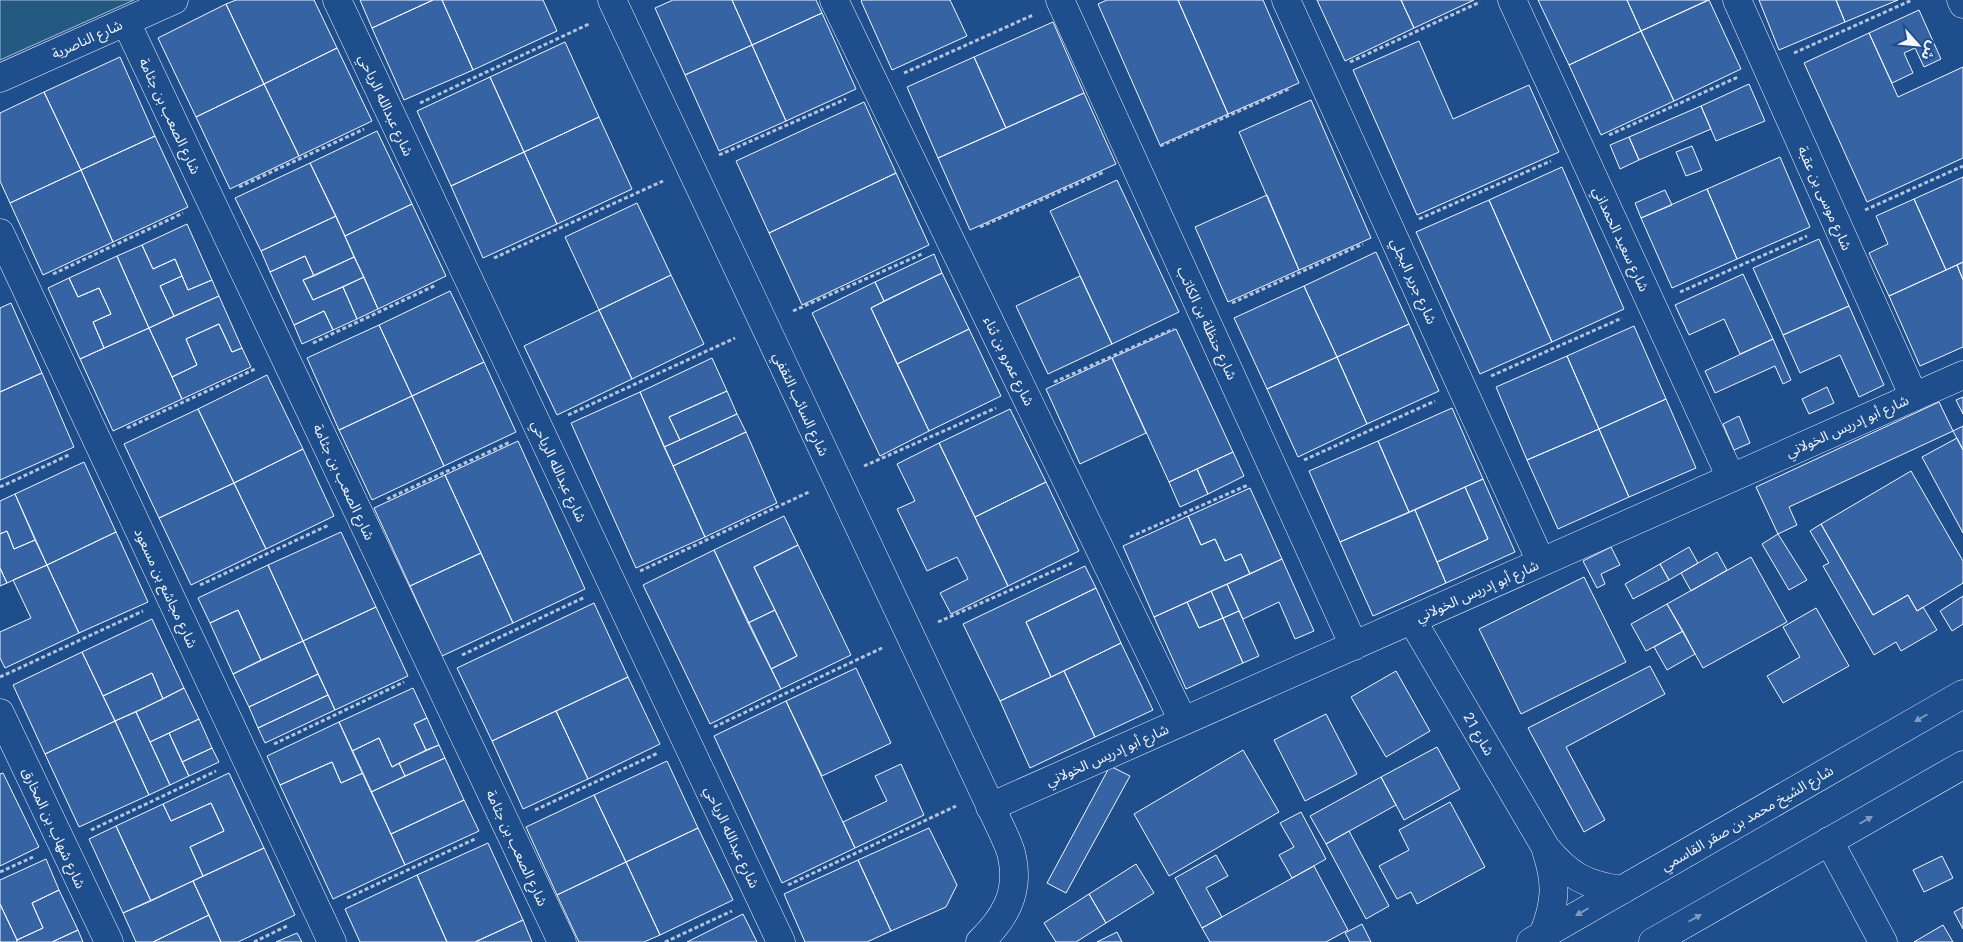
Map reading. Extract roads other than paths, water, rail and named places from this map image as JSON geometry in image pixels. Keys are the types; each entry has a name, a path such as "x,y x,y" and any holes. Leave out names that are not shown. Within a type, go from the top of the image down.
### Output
{"street":[{"name":"شارع الناصرية","path":"0,78 174,0"},
{"name":"شارع عبدالله الرياحي","path":"337,0 781,942"},
{"name":"شارع عمرو بن ثناء","path":"834,0 1183,721"},
{"name":"شارع جرير البجلي","path":"1286,0 1541,562"},
{"name":"شارع سعيد الحمداني","path":"1512,0 1731,478"},
{"name":"شارع موسى بن عقبة","path":"1737,0 1914,397"},
{"path":"1961,0 1963,4"},
{"name":"شارع حنظلة بن الكاتب","path":"1061,1 1354,646"},
{"name":"شارع السائب الثقفي","path":"615,5 1012,857 1014,881 1008,905 996,926 980,942"},
{"name":"شارع الصعب بن جثامة","path":"126,22 562,942"},
{"name":"شارع مجاشع بن مسعود","path":"0,234 332,942"},
{"name":"شارع أبو إدريس الخولاني","path":"987,800 1183,721 1963,375"},
{"name":"شارع 21","path":"1412,620 1546,848 1560,866 1579,879 1600,887 1622,890"},
{"name":"شارع الشيخ محمد بن صقر القاسمي","path":"1537,939 1963,694"},
{"name":"شارع شهاب بن المخارق","path":"0,713 109,942"},
{"path":"1652,942 1963,764"},
{"path":"1829,841 1883,942"},
{"name":"شارع 21","path":"1537,939 1551,914 1555,892 1553,870 1546,848"}]}
